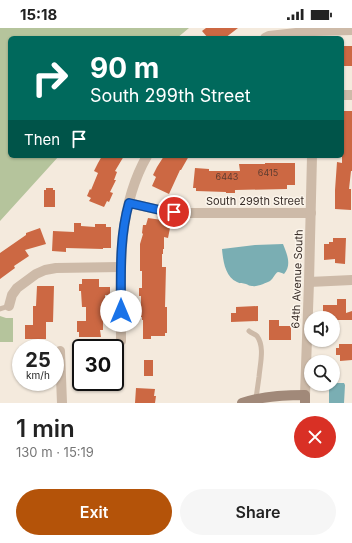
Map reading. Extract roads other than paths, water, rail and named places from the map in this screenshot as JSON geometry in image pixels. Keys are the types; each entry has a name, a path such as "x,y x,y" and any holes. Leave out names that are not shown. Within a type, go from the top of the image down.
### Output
{"street":[{"path":"272,36 352,30"},
{"path":"121,339 121,267 123,234 129,203 140,169 146,158"},
{"name":"64th Avenue South","path":"305,399 312,158"},
{"name":"South 299th Street","path":"129,203 164,211 185,213 311,213"},
{"path":"4,308 17,288 36,274 45,270 56,268 121,267"},
{"path":"309,282 352,280"},
{"path":"62,391 62,403"},
{"path":"242,403 276,395 305,399"}],"lane":[{"path":"248,331 257,336 262,358 256,399"}],"water":[{"path":"283,244 287,256 288,267 284,274 280,272 276,273 270,281 261,285 250,286 233,280 227,272 222,249 255,245"},
{"path":"340,383 344,383 344,403 329,403 329,391 340,391"}]}
